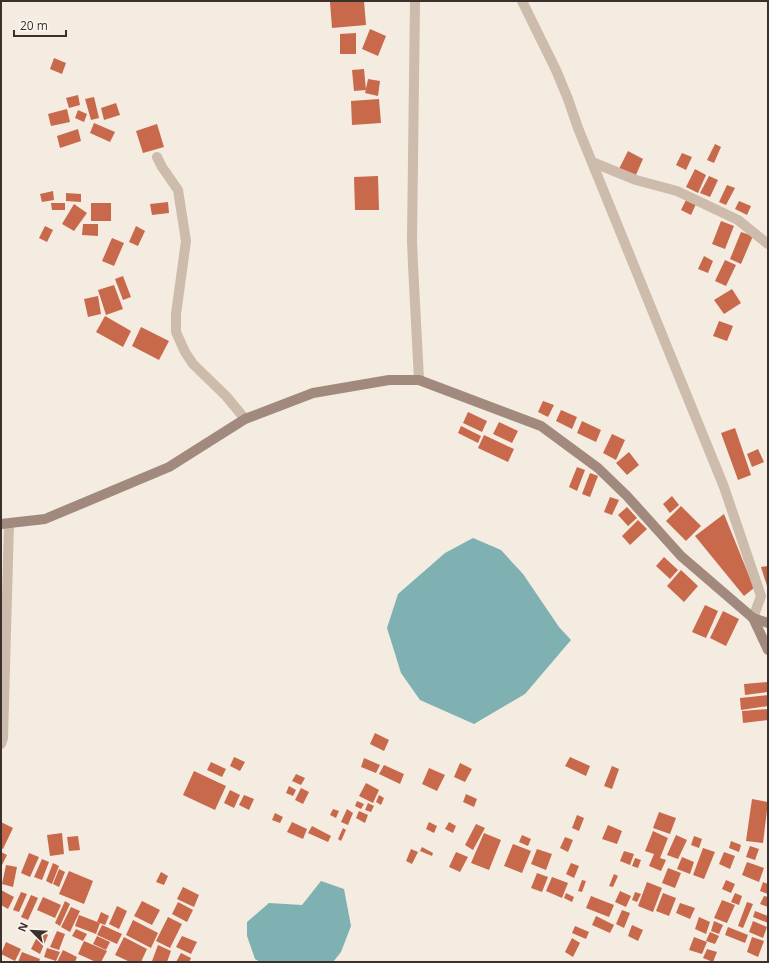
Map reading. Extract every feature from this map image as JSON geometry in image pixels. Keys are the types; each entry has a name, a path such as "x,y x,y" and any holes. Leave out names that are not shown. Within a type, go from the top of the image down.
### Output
{"street":[{"path":"415,1 412,253 419,380"},
{"path":"522,1 556,70 578,128 724,487 761,596 753,618 768,650"},
{"path":"158,157 162,167 178,190 186,241 176,314 176,332 185,352 193,364 226,396 245,419"},
{"path":"592,162 636,180 677,191 738,220 768,244"},
{"path":"1,744 3,738 5,524 45,519 169,467 245,419 313,393 389,380 419,380 541,426 598,468 627,496 681,556 753,618 768,623"}],"water":[{"path":"473,538 501,550 523,574 559,627 571,640 525,694 474,724 420,700 401,673 387,628 398,594 445,553"},
{"path":"321,881 344,889 351,926 341,952 333,962 260,962 255,959 247,936 247,922 269,903 302,905"}],"building":[{"path":"364,1 366,25 332,28 330,2"},
{"path":"370,29 386,36 378,56 362,49"},
{"path":"356,33 356,54 340,54 340,34"},
{"path":"54,58 66,63 62,74 50,69"},
{"path":"364,69 366,90 354,91 352,70"},
{"path":"368,79 380,81 378,96 365,93"},
{"path":"78,95 80,105 69,108 66,98"},
{"path":"94,97 99,118 91,120 85,99"},
{"path":"379,99 381,123 352,125 351,101"},
{"path":"116,103 120,115 104,120 101,108"},
{"path":"67,109 70,122 51,126 48,114"},
{"path":"78,110 87,114 84,122 75,118"},
{"path":"94,123 115,132 110,142 90,133"},
{"path":"157,124 164,147 143,153 136,131"},
{"path":"78,129 81,141 60,148 57,136"},
{"path":"715,144 721,147 714,163 707,160"},
{"path":"628,151 643,159 635,177 619,169"},
{"path":"682,153 692,157 686,170 676,165"},
{"path":"695,169 706,175 698,193 686,187"},
{"path":"378,176 379,210 355,210 354,177"},
{"path":"709,176 718,180 710,197 700,193"},
{"path":"727,185 735,188 726,205 719,202"},
{"path":"53,191 54,200 42,202 40,194"},
{"path":"66,193 81,194 81,202 66,201"},
{"path":"686,200 696,204 691,215 681,210"},
{"path":"739,201 751,206 747,215 735,209"},
{"path":"168,202 169,213 152,215 150,204"},
{"path":"51,203 65,203 65,210 52,210"},
{"path":"91,203 111,203 111,221 91,221"},
{"path":"74,204 87,213 74,231 62,224"},
{"path":"721,221 734,226 725,249 712,244"},
{"path":"83,224 98,224 98,236 82,235"},
{"path":"45,226 53,230 47,242 39,238"},
{"path":"136,226 145,231 138,246 129,242"},
{"path":"741,232 753,236 741,264 730,259"},
{"path":"112,238 124,243 114,266 102,261"},
{"path":"704,256 713,261 708,273 698,269"},
{"path":"725,260 736,265 726,286 715,281"},
{"path":"123,276 131,297 123,300 115,279"},
{"path":"114,285 123,309 106,315 98,290"},
{"path":"732,289 741,303 724,314 714,300"},
{"path":"98,296 101,314 88,317 84,299"},
{"path":"105,316 131,331 123,347 96,332"},
{"path":"719,321 733,326 727,341 713,336"},
{"path":"141,327 169,341 159,360 132,346"},
{"path":"543,401 554,405 548,417 538,412"},
{"path":"561,410 577,417 572,429 556,421"},
{"path":"468,412 487,421 482,432 463,423"},
{"path":"582,421 601,430 596,442 577,433"},
{"path":"499,422 518,431 512,443 493,434"},
{"path":"461,426 481,436 478,443 458,433"},
{"path":"735,428 751,475 738,480 721,433"},
{"path":"612,434 625,440 616,460 603,453"},
{"path":"484,435 514,449 508,462 478,448"},
{"path":"758,449 764,462 752,467 747,454"},
{"path":"629,452 639,465 627,475 616,463"},
{"path":"577,467 585,470 577,491 569,487"},
{"path":"590,473 598,476 590,497 582,494"},
{"path":"672,496 679,505 670,513 663,504"},
{"path":"610,497 619,500 612,515 604,512"},
{"path":"681,506 701,526 686,541 666,521"},
{"path":"627,507 637,518 628,526 618,515"},
{"path":"724,514 754,588 744,596 695,536"},
{"path":"638,520 647,529 630,545 622,536"},
{"path":"664,557 678,570 670,579 656,566"},
{"path":"768,566 768,586 767,586 761,567"},
{"path":"681,570 698,586 684,602 667,586"},
{"path":"705,605 718,611 706,638 692,632"},
{"path":"723,611 739,619 726,646 710,638"},
{"path":"768,682 768,692 745,695 744,684"},
{"path":"768,695 768,706 741,710 740,698"},
{"path":"768,709 768,720 743,723 742,711"},
{"path":"375,733 389,740 384,751 370,744"},
{"path":"234,757 245,762 240,771 230,766"},
{"path":"570,757 590,766 586,776 565,766"},
{"path":"364,758 380,765 376,773 361,767"},
{"path":"211,762 226,769 222,777 207,770"},
{"path":"460,763 472,769 465,782 454,777"},
{"path":"384,765 404,774 400,784 379,774"},
{"path":"612,766 619,769 612,789 604,786"},
{"path":"429,768 445,775 437,791 422,784"},
{"path":"194,771 226,786 215,810 183,795"},
{"path":"296,774 305,778 301,785 292,781"},
{"path":"366,783 379,790 373,803 359,796"},
{"path":"289,786 296,790 293,796 286,793"},
{"path":"301,788 309,792 303,804 295,800"},
{"path":"230,790 240,795 234,808 224,803"},
{"path":"466,794 477,799 474,807 463,802"},
{"path":"244,795 254,799 249,810 239,805"},
{"path":"379,795 384,798 381,805 376,802"},
{"path":"752,799 768,802 763,843 746,841"},
{"path":"357,801 364,804 361,809 355,806"},
{"path":"368,803 374,806 371,812 365,810"},
{"path":"333,809 339,811 336,818 330,815"},
{"path":"347,809 353,813 348,825 341,822"},
{"path":"359,811 368,815 365,823 356,818"},
{"path":"659,812 676,818 670,834 653,828"},
{"path":"275,813 283,817 280,823 272,820"},
{"path":"577,815 584,818 579,831 572,828"},
{"path":"1,822 13,828 3,849 1,848"},
{"path":"292,822 307,829 303,839 287,832"},
{"path":"429,822 437,826 434,833 426,829"},
{"path":"449,822 456,826 453,833 445,829"},
{"path":"476,824 485,828 473,850 465,845"},
{"path":"608,825 622,831 617,844 602,839"},
{"path":"312,826 331,836 328,842 308,833"},
{"path":"343,828 346,830 341,841 338,839"},
{"path":"653,831 668,838 660,858 666,860 661,871 649,866 654,854 645,851"},
{"path":"62,833 64,854 50,856 47,835"},
{"path":"484,833 501,840 489,870 471,863"},
{"path":"522,835 531,839 528,846 519,842"},
{"path":"676,835 687,840 678,859 667,855"},
{"path":"78,836 80,850 69,851 67,837"},
{"path":"694,836 702,839 699,848 691,845"},
{"path":"565,837 573,840 568,852 560,848"},
{"path":"731,841 741,845 739,852 729,848"},
{"path":"513,844 531,851 522,873 504,866"},
{"path":"750,846 759,849 755,860 746,857"},
{"path":"422,847 433,853 432,856 420,851"},
{"path":"703,848 715,852 704,879 693,875"},
{"path":"411,849 418,852 412,864 406,861"},
{"path":"537,849 552,854 546,870 531,864"},
{"path":"624,851 634,854 630,865 620,861"},
{"path":"1,852 7,855 1,867"},
{"path":"456,852 468,857 460,872 449,867"},
{"path":"724,852 735,856 730,869 719,864"},
{"path":"29,853 39,857 30,877 21,873"},
{"path":"682,857 694,862 690,874 677,869"},
{"path":"635,858 641,860 638,868 632,866"},
{"path":"42,859 49,862 42,880 34,877"},
{"path":"747,862 764,868 759,882 742,875"},
{"path":"53,863 59,866 52,884 46,881"},
{"path":"571,863 579,866 574,878 566,874"},
{"path":"6,865 17,867 13,887 2,884"},
{"path":"668,868 681,873 675,888 662,883"},
{"path":"59,869 65,872 59,887 53,884"},
{"path":"69,871 93,881 84,904 59,894"},
{"path":"161,872 168,876 164,885 156,882"},
{"path":"537,873 548,877 542,892 531,888"},
{"path":"614,874 618,876 613,887 609,886"},
{"path":"552,877 568,883 562,898 546,891"},
{"path":"582,880 586,881 582,892 578,891"},
{"path":"726,880 735,884 731,893 722,889"},
{"path":"647,882 662,888 653,912 638,906"},
{"path":"763,882 768,884 768,894 760,891"},
{"path":"183,887 199,895 194,907 177,899"},
{"path":"1,890 14,897 8,909 1,905"},
{"path":"620,891 631,896 626,907 615,902"},
{"path":"21,892 27,894 19,912 13,910"},
{"path":"635,892 641,894 637,902 632,900"},
{"path":"566,893 574,897 572,902 564,898"},
{"path":"663,893 676,898 669,916 656,911"},
{"path":"735,893 742,896 739,905 731,902"},
{"path":"31,895 38,898 28,920 21,917"},
{"path":"591,896 614,905 609,917 586,908"},
{"path":"764,896 768,897 768,907 760,904"},
{"path":"43,897 61,905 55,918 37,910"},
{"path":"722,900 735,905 727,923 714,918"},
{"path":"65,901 70,904 60,926 55,923"},
{"path":"142,901 160,910 152,925 134,916"},
{"path":"178,902 193,910 187,922 172,914"},
{"path":"747,902 753,904 743,928 738,926"},
{"path":"680,903 695,908 690,919 676,913"},
{"path":"117,906 127,911 119,929 109,924"},
{"path":"71,907 80,911 70,932 61,927"},
{"path":"622,910 630,913 624,928 616,924"},
{"path":"755,911 768,916 768,923 753,917"},
{"path":"101,912 109,916 105,925 97,922"},
{"path":"79,915 100,923 96,934 75,926"},
{"path":"596,916 614,925 610,933 592,925"},
{"path":"168,917 182,924 170,948 156,941"},
{"path":"699,917 710,922 706,934 695,929"},
{"path":"133,920 158,933 151,948 126,935"},
{"path":"714,921 723,925 719,934 711,931"},
{"path":"753,921 767,927 763,938 749,932"},
{"path":"102,925 122,934 117,944 97,935"},
{"path":"632,925 643,930 638,941 628,936"},
{"path":"575,926 589,932 586,939 572,933"},
{"path":"728,927 748,935 745,943 725,935"},
{"path":"76,929 87,934 83,941 72,936"},
{"path":"40,931 48,935 40,954 31,949"},
{"path":"57,931 65,934 59,950 50,947"},
{"path":"710,932 719,936 715,944 706,941"},
{"path":"97,936 110,942 106,950 93,944"},
{"path":"182,936 197,942 191,954 176,947"},
{"path":"124,937 147,949 141,962 130,962 115,955"},
{"path":"694,937 707,942 702,954 689,950"},
{"path":"752,937 764,941 758,957 747,952"},
{"path":"572,938 580,943 573,957 565,952"},
{"path":"84,941 107,951 101,962 96,962 78,954"},
{"path":"6,942 21,949 15,961 1,954"},
{"path":"158,945 171,951 167,962 152,961"},
{"path":"47,948 60,952 56,961 44,957"},
{"path":"707,949 717,952 713,962 703,958"},
{"path":"63,950 77,957 75,962 57,962"},
{"path":"22,952 40,959 39,962 18,962"},
{"path":"181,953 191,958 189,962 176,962"}]}
